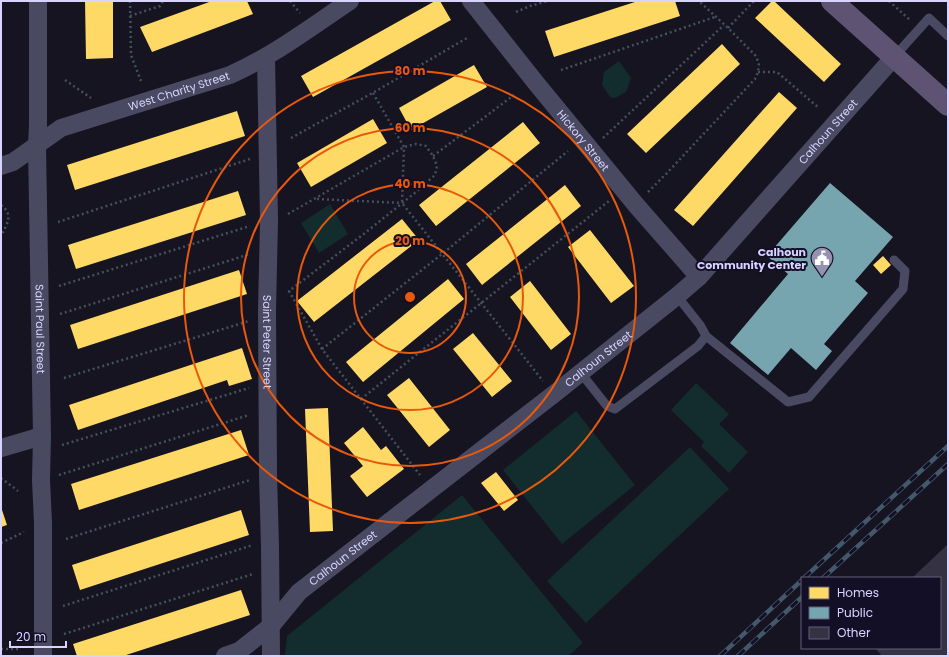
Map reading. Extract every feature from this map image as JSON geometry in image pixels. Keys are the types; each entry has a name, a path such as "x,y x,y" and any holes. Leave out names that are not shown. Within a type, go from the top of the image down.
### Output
{"main road":[{"path":"832,1 948,105"}],"street":[{"name":"Saint Paul Street","path":"38,1 37,146 42,436 43,656"},
{"name":"West Charity Street","path":"1,166 13,162 61,128 230,75 248,67 266,57 350,1"},
{"name":"Hickory Street","path":"471,1 631,200 699,277"},
{"name":"Saint Peter Street","path":"266,57 269,220 267,319 271,656"},
{"name":"Calhoun Street","path":"225,656 239,650 271,626 299,592 431,490 699,277 894,57"},
{"path":"1,448 42,436"}],"lane":[{"path":"894,57 929,18 948,36"},
{"path":"677,296 700,325 706,336 788,402 809,396 902,289 905,271 894,260"},
{"path":"580,372 607,406 615,409 698,346 706,336"}],"path":[{"path":"130,1 131,55 140,81"},
{"path":"130,16 160,6 163,1"},
{"path":"290,1 300,13"},
{"path":"516,12 548,1"},
{"path":"655,186 755,79 758,72 759,63 755,55 698,1"},
{"path":"728,28 754,1"},
{"path":"889,1 902,12"},
{"path":"561,70 716,17"},
{"path":"609,132 724,25"},
{"path":"290,138 467,38"},
{"path":"758,72 777,72 819,108"},
{"path":"65,80 91,98"},
{"path":"372,93 404,147 402,203 543,381"},
{"path":"433,156 514,95"},
{"path":"287,214 404,147 416,144 426,146 433,156 437,166 435,175 416,192 289,291 322,349 431,490"},
{"path":"322,349 562,156"},
{"path":"58,222 250,159"},
{"path":"315,199 402,203"},
{"path":"1,205 6,209 9,218 1,236"},
{"path":"361,399 601,207"},
{"path":"60,286 250,226"},
{"path":"60,314 251,254"},
{"path":"64,378 252,320"},
{"path":"62,445 253,387"},
{"path":"41,480 68,473 254,414"},
{"path":"1,478 18,491"},
{"path":"66,539 254,478"},
{"path":"1,543 43,523"},
{"path":"63,606 255,544"},
{"path":"64,634 255,573"},
{"path":"1,650 20,649"}],"green space":[{"path":"619,61 631,78 626,92 615,98 610,97 602,85 604,72"},
{"path":"330,204 348,234 319,253 301,223"},
{"path":"696,383 729,414 719,424 748,452 729,473 701,446 704,442 671,410"},
{"path":"576,411 635,485 562,544 503,470"},
{"path":"690,447 729,489 586,623 547,581"},
{"path":"462,495 583,643 568,656 285,656 287,636"}],"building: Homes":[{"path":"85,1 113,1 113,58 86,59"},
{"path":"212,1 247,1 253,14 152,52 140,27"},
{"path":"435,1 440,1 451,20 313,97 301,76"},
{"path":"638,1 675,1 680,16 554,57 545,31"},
{"path":"772,1 774,1 841,64 824,82 755,18"},
{"path":"722,44 740,64 646,153 627,134"},
{"path":"474,65 487,87 411,130 399,108"},
{"path":"779,92 797,108 693,226 674,210"},
{"path":"237,111 245,136 75,190 67,165"},
{"path":"373,119 387,143 311,187 297,163"},
{"path":"523,122 540,143 436,226 419,205"},
{"path":"565,185 581,206 482,285 466,264"},
{"path":"238,191 246,215 76,269 68,245"},
{"path":"402,219 419,240 314,322 297,301"},
{"path":"590,230 634,286 611,303 568,247"},
{"path":"883,256 891,265 881,274 873,265"},
{"path":"239,270 247,294 78,349 70,325"},
{"path":"448,279 464,299 363,382 346,362"},
{"path":"530,281 571,334 551,350 510,297"},
{"path":"473,333 512,381 492,397 453,349"},
{"path":"242,348 252,379 229,386 227,380 78,430 69,405"},
{"path":"409,378 450,430 429,447 387,395"},
{"path":"328,408 333,531 310,532 305,409"},
{"path":"363,427 381,450 386,446 404,469 367,497 350,476 363,466 344,443"},
{"path":"241,430 249,455 79,510 71,484"},
{"path":"496,472 518,500 504,511 481,483"},
{"path":"1,507 7,525 1,527"},
{"path":"241,510 249,535 80,590 72,565"},
{"path":"241,590 250,615 123,656 77,656 73,644"}],"building: Public":[{"name":"Calhoun Community Center","path":"830,183 893,237 855,281 868,293 824,344 832,351 816,370 791,348 768,375 730,343 788,274 767,256"}],"building: Other":[{"path":"947,545 948,546 948,656 882,656 876,649 941,649 941,577 913,577"}],"railway":[{"path":"805,577 948,446"},
{"path":"824,577 948,464"},
{"path":"720,656 801,581"},
{"path":"738,656 801,598"}],"place":[{"name":"Calhoun Community Center","path":"822,278"}]}
